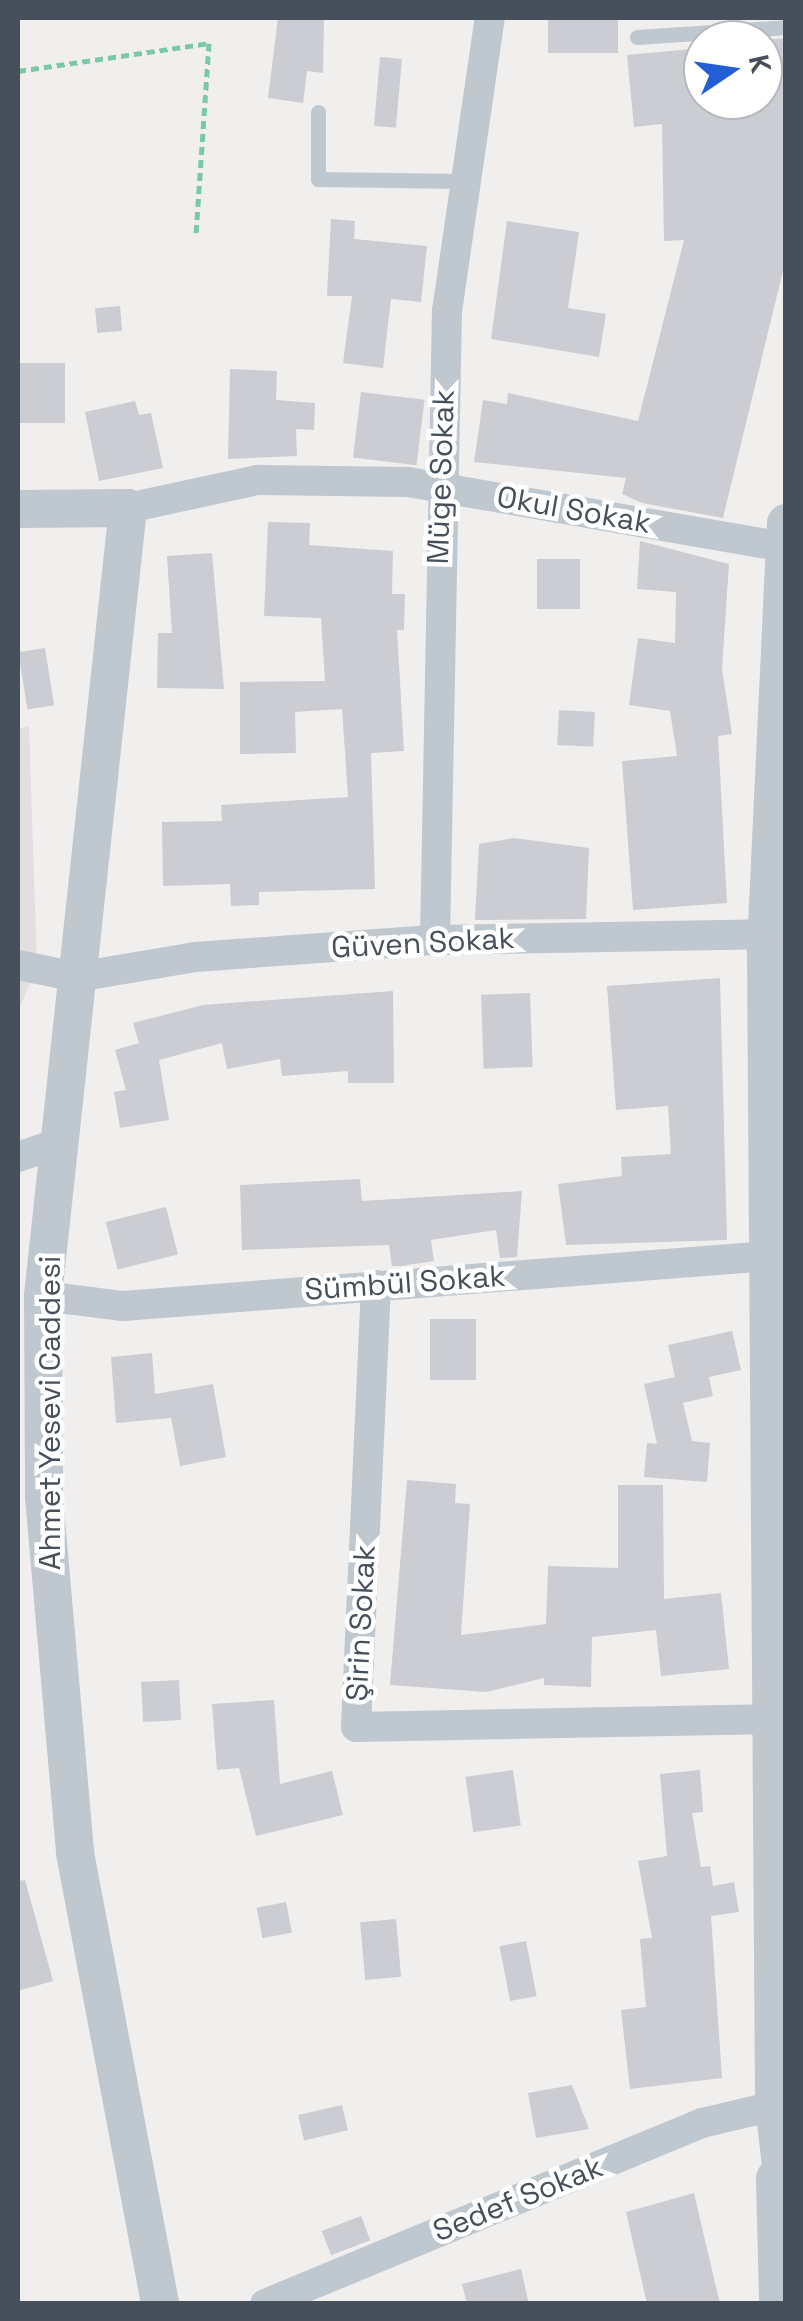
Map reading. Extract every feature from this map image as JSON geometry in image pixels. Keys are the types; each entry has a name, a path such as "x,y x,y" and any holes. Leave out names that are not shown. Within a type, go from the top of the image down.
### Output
{"street":[{"name":"Müge Sokak","path":"435,940 438,487 466,181 490,18"},
{"name":"Okul Sokak","path":"128,508 258,480 438,487 785,535"},
{"path":"18,510 128,508"},
{"name":"Ahmet Yesevi Caddesi","path":"128,508 43,1296 44,1498 75,1853 160,2304"},
{"path":"778,2304 774,2106 778,1762 770,1719 777,1305 768,1256 774,946 773,663 785,535"},
{"name":"Güven Sokak","path":"76,978 195,957 435,940 774,946"},
{"path":"18,966 76,978"},
{"path":"18,1157 60,1142"},
{"name":"Sümbül Sokak","path":"43,1296 123,1306 768,1256"},
{"name":"Şirin Sokak","path":"376,1286 356,1728 770,1719"},
{"path":"774,2106 786,2206"},
{"name":"Sedef Sokak","path":"265,2304 702,2123 774,2106"}],"lane":[{"path":"637,37 786,28"},
{"path":"318,112 318,179 466,181"}],"path":[{"path":"18,71 209,43 196,233"}],"shaded area":[{"path":"29,726 37,967 18,1011 18,729"}],"building":[{"path":"278,18 324,18 323,73 307,71 303,103 268,98"},
{"path":"548,20 618,20 618,53 548,53"},
{"path":"786,38 786,258 723,518 642,503 622,494 626,478 474,462 483,400 507,404 508,393 638,421 684,240 664,241 662,124 634,127 627,55 683,50 683,120 783,120"},
{"path":"380,57 402,59 396,128 374,126"},
{"path":"331,219 355,221 354,239 427,246 421,302 391,299 383,368 343,363 352,296 327,296"},
{"path":"507,221 579,232 568,308 606,314 599,357 491,339"},
{"path":"120,306 122,331 97,333 95,308"},
{"path":"18,363 65,363 65,423 18,423"},
{"path":"230,369 277,371 276,400 315,403 314,430 296,429 297,456 228,459"},
{"path":"361,392 425,400 416,465 353,458"},
{"path":"135,401 139,415 151,413 163,468 99,481 85,412"},
{"path":"268,522 310,523 309,545 393,551 392,594 405,594 404,630 397,630 404,751 371,753 375,889 259,892 259,905 231,906 230,884 163,886 162,822 222,821 221,805 348,797 342,709 295,712 296,753 240,754 240,682 325,681 321,618 264,616"},
{"path":"640,541 729,564 722,669 732,734 718,736 727,903 633,910 622,761 677,756 670,711 629,705 638,638 675,643 676,592 637,589"},
{"path":"212,553 224,689 157,688 158,633 172,633 167,556"},
{"path":"537,559 580,559 580,609 537,609"},
{"path":"45,648 54,705 27,710 18,652"},
{"path":"559,710 595,712 593,747 557,745"},
{"path":"514,838 589,848 586,919 475,920 479,844"},
{"path":"720,978 727,1240 566,1245 558,1184 622,1176 621,1157 671,1154 668,1106 616,1110 607,986"},
{"path":"393,991 394,1083 348,1083 348,1071 282,1076 280,1059 227,1069 222,1043 159,1060 169,1120 120,1128 114,1092 126,1090 115,1050 139,1043 133,1023 203,1005"},
{"path":"530,993 533,1067 484,1069 481,995"},
{"path":"360,1179 362,1201 522,1191 517,1257 500,1258 496,1230 431,1240 434,1261 401,1266 392,1266 389,1245 242,1250 240,1185"},
{"path":"166,1207 178,1255 118,1270 106,1222"},
{"path":"430,1319 476,1319 476,1380 430,1380"},
{"path":"732,1331 741,1370 709,1377 713,1396 683,1403 692,1441 710,1443 707,1482 644,1477 647,1443 657,1444 644,1384 675,1377 668,1345"},
{"path":"152,1353 155,1394 213,1384 226,1457 180,1466 171,1418 116,1423 111,1357"},
{"path":"407,1480 456,1484 455,1503 470,1504 461,1635 546,1624 548,1566 618,1568 618,1485 663,1485 664,1599 721,1593 729,1669 661,1676 656,1630 592,1637 591,1687 544,1685 544,1678 486,1692 390,1685"},
{"path":"179,1680 181,1720 143,1722 141,1682"},
{"path":"274,1700 280,1784 332,1771 343,1815 256,1836 239,1768 217,1770 212,1704"},
{"path":"513,1770 521,1825 473,1832 465,1777"},
{"path":"700,1770 703,1812 692,1813 701,1867 710,1866 713,1886 734,1882 739,1912 711,1916 722,2078 630,2089 621,2010 646,2007 640,1939 652,1938 638,1861 667,1856 660,1774"},
{"path":"25,1880 53,1981 18,1991 18,1881"},
{"path":"286,1902 292,1932 262,1938 257,1908"},
{"path":"396,1919 401,1977 365,1980 360,1922"},
{"path":"526,1941 537,1996 510,2001 499,1946"},
{"path":"572,2085 589,2129 536,2138 528,2093"},
{"path":"342,2105 348,2130 304,2140 298,2115"},
{"path":"694,2193 720,2304 647,2304 626,2212"},
{"path":"361,2216 370,2240 331,2255 322,2231"},
{"path":"521,2269 529,2304 467,2304 462,2284"}]}
